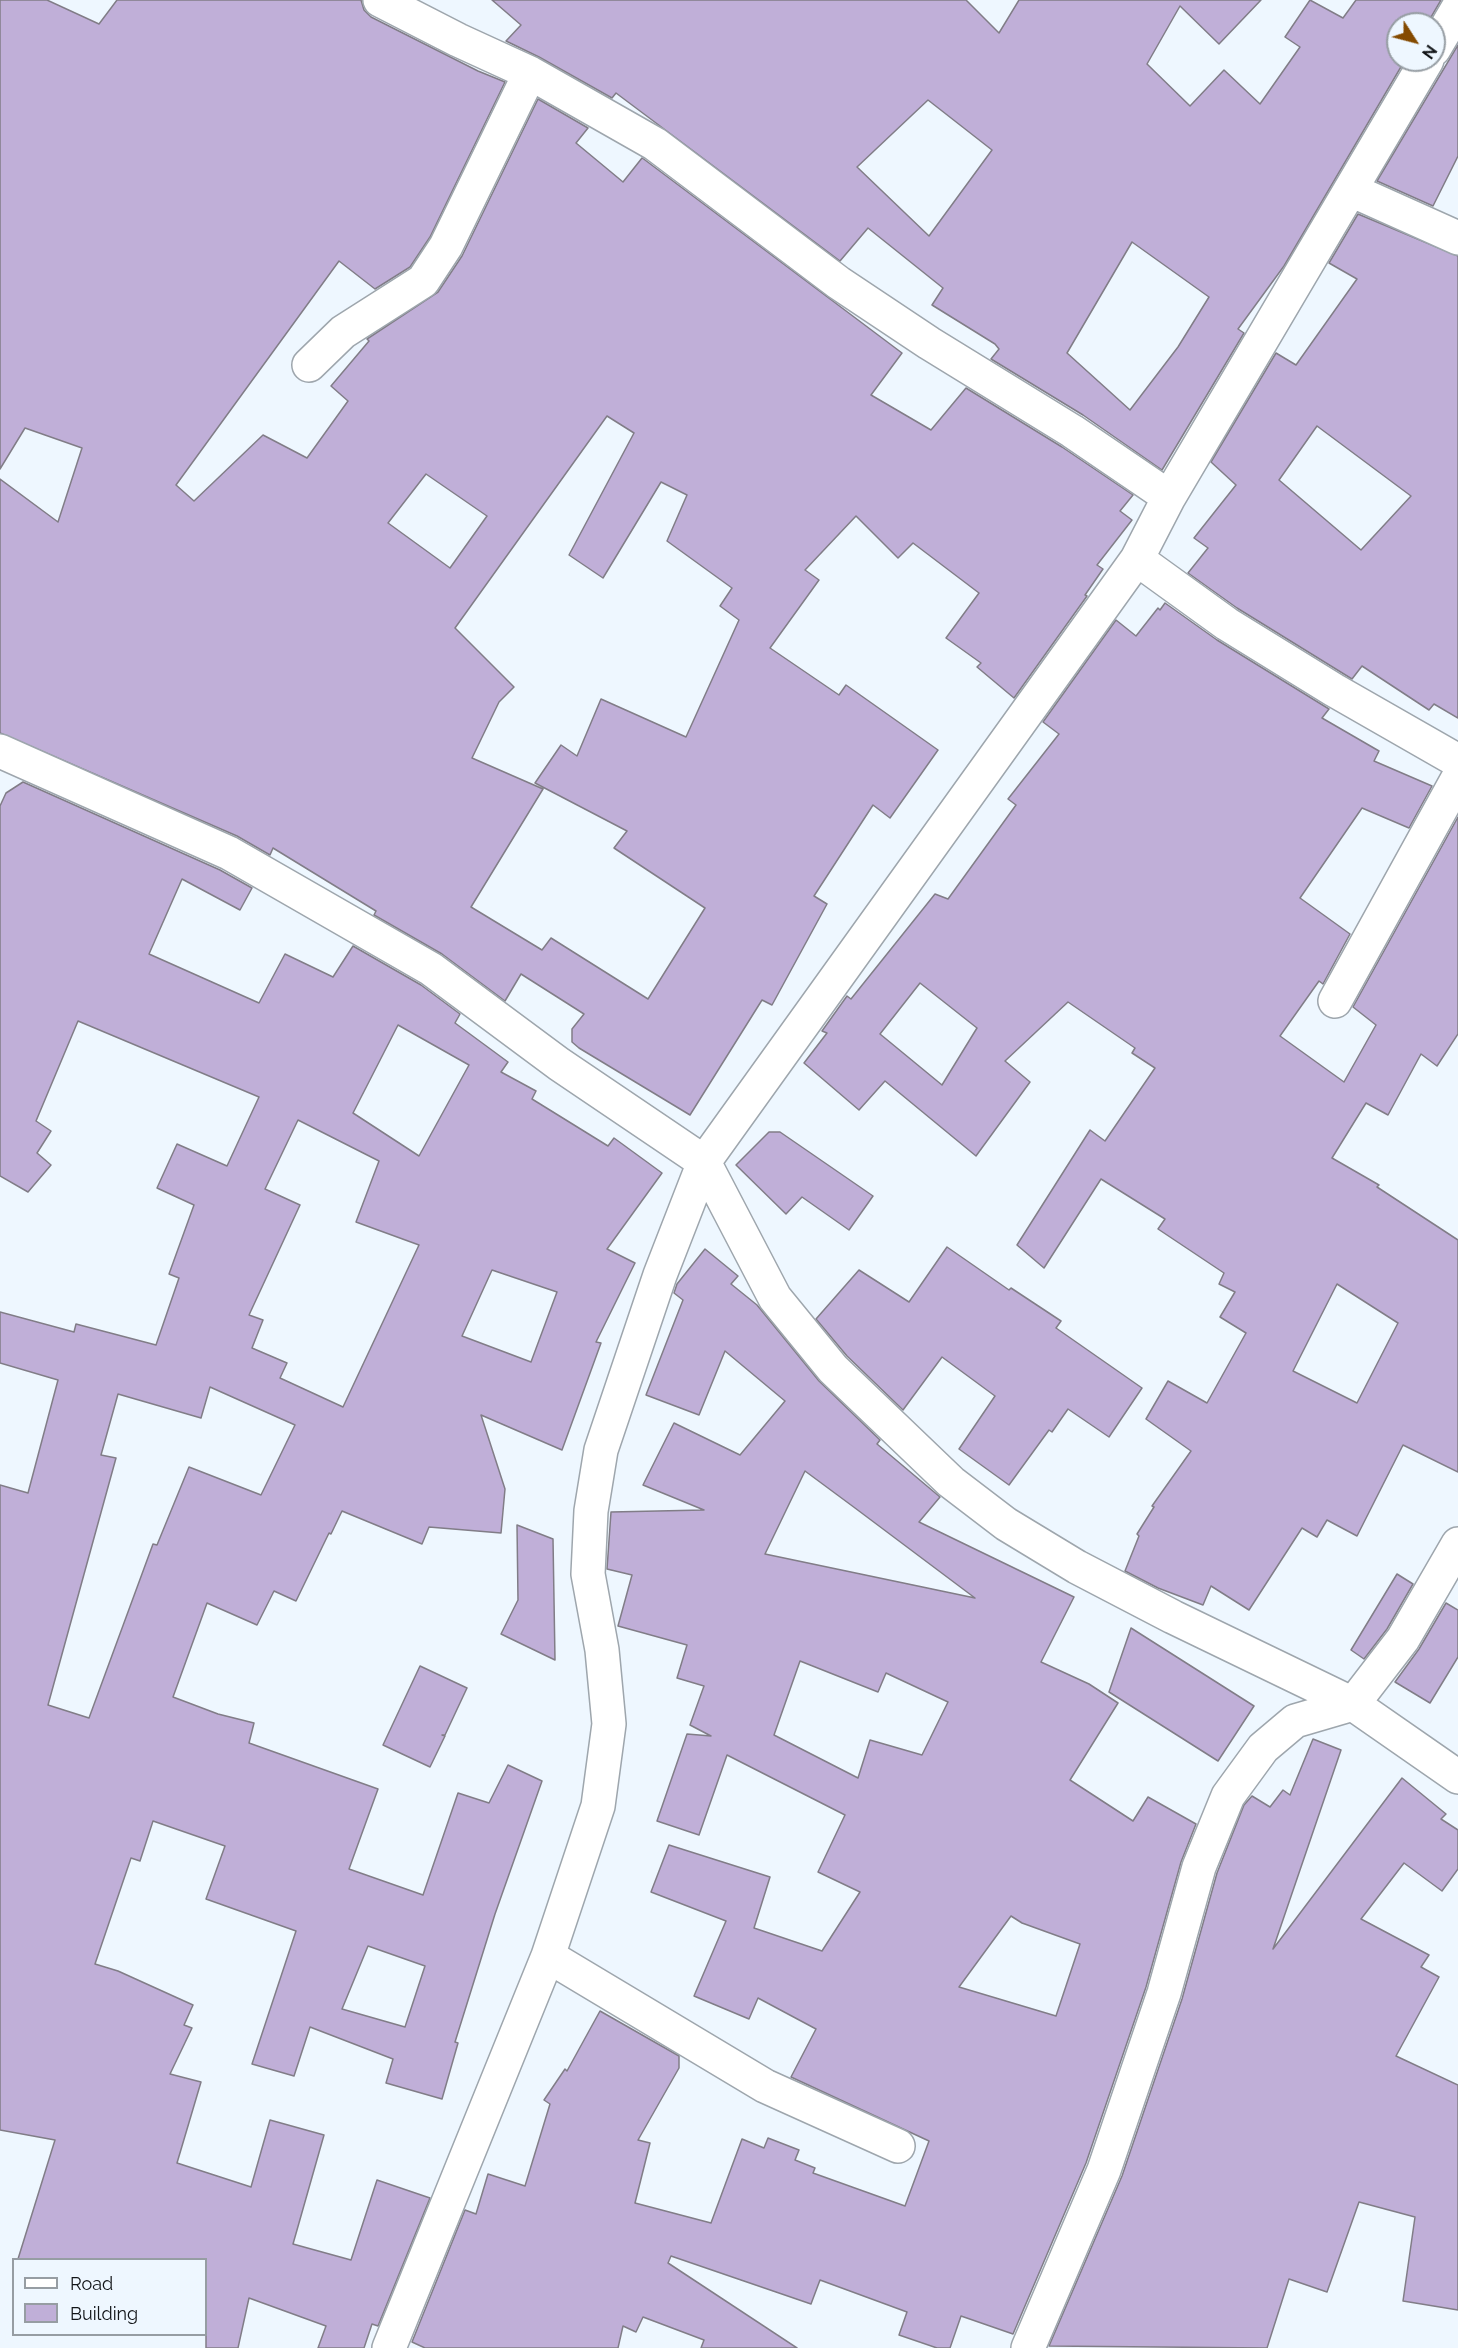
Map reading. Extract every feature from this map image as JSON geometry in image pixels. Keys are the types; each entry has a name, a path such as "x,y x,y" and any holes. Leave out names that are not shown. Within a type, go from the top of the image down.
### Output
{"street":[{"path":"380,0 458,40 530,73 655,144 839,283 928,343 1072,431 1169,497"},
{"path":"1446,28 1458,8"},
{"path":"390,2348 548,1956 598,1806 609,1724 602,1650 588,1574 591,1511 601,1450 660,1275 704,1162 1137,559 1169,497 1420,72"},
{"path":"309,365 343,332 423,281 446,246 530,73"},
{"path":"1351,190 1458,238"},
{"path":"1137,559 1227,624 1334,690 1458,761"},
{"path":"3,761 229,853 431,969 559,1064 704,1162 775,1298 833,1369 951,1482 1006,1524 1077,1567 1173,1617 1353,1704 1458,1777"},
{"path":"1335,1001 1458,778"},
{"path":"1028,2348 1104,2170 1164,1993 1199,1867 1228,1796 1263,1748 1295,1720 1353,1704 1403,1639 1458,1544"},
{"path":"548,1956 765,2086 898,2146"}],"building":[{"path":"0,0 47,0 99,24 117,0 361,0 364,10 371,17 478,71 505,82 430,237 410,267 375,289 339,261 176,485 194,501 263,435 307,458 348,401 331,386 369,341 367,339 438,292 462,256 538,99 588,128 576,143 623,182 642,158 902,353 871,395 931,430 966,388 1062,447 1133,495 1120,511 1132,520 1097,565 1103,569 1085,595 1087,596 1014,698 977,667 981,663 946,638 979,593 913,543 898,558 856,516 805,570 819,580 770,648 839,695 846,685 938,750 890,818 873,805 814,896 827,904 772,1005 762,1000 690,1115 579,1048 572,1042 572,1029 584,1014 521,974 505,1001 442,954 374,915 376,911 273,848 270,855 237,836 0,733 0,479 58,522 82,448 25,428 0,469","holes":["607,416 634,433 569,555 603,578 661,482 687,495 667,541 732,588 720,606 739,620 686,737 601,699 577,756 561,745 535,783 627,831 614,848 705,908 648,999 551,938 542,950 471,907 543,789 472,758 499,702 514,687 455,628","426,474 487,516 450,568 388,523"]},
{"path":"492,0 966,0 999,33 1019,0 1261,0 1219,44 1180,6 1147,64 1190,106 1224,70 1260,104 1300,47 1285,37 1310,0 1343,18 1356,0 1441,0 1434,12 1386,12 1386,72 1398,72 1284,266 1238,329 1244,333 1162,470 1083,415 991,359 999,349 995,344 932,305 943,288 868,228 840,261 616,93 612,98 506,41 521,25","holes":["928,100 992,150 929,236 857,167","1132,242 1209,297 1178,347 1130,410 1067,353"]},
{"path":"1458,45 1458,156 1433,206 1377,181 1442,72 1446,72 1446,65"},
{"path":"1358,214 1458,256 1458,718 1434,704 1429,710 1362,666 1352,679 1237,608 1188,573 1208,548 1194,538 1236,485 1211,462 1276,353 1296,365 1357,279 1329,263","holes":["1317,426 1411,496 1361,550 1279,480"]},
{"path":"1165,603 1217,640 1329,709 1322,718 1379,751 1374,761 1432,786 1409,828 1362,808 1300,898 1350,934 1323,984 1319,981 1280,1036 1344,1082 1376,1025 1353,1007 1458,817 1458,1034 1437,1066 1421,1054 1388,1115 1366,1103 1332,1158 1379,1185 1377,1187 1458,1240 1458,1472 1403,1445 1357,1536 1327,1520 1317,1537 1302,1528 1249,1610 1211,1586 1203,1605 1158,1588 1125,1571 1139,1536 1137,1534 1154,1507 1152,1506 1191,1451 1146,1419 1168,1381 1207,1403 1246,1333 1220,1317 1235,1292 1219,1284 1224,1273 1158,1229 1165,1219 1101,1179 1044,1268 1017,1245 1090,1130 1105,1141 1155,1068 1132,1053 1135,1048 1068,1002 1005,1061 1030,1082 976,1156 885,1081 859,1110 804,1063 827,1033 822,1031 847,996 851,999 935,894 948,899 1016,805 1008,799 1059,734 1043,722 1116,620 1136,636 1158,608 1160,610","holes":["920,983 977,1028 942,1085 880,1034","1337,1284 1398,1323 1357,1403 1293,1371"]},
{"path":"23,782 220,870 252,888 240,910 182,879 149,954 259,1003 285,954 333,977 353,946 421,985 460,1014 455,1023 508,1062 501,1072 536,1091 532,1099 608,1146 614,1138 662,1173 607,1249 635,1263 596,1342 601,1343 562,1450 481,1415 505,1489 501,1533 429,1527 422,1544 342,1511 296,1601 274,1591 257,1625 207,1603 173,1697 218,1714 254,1723 249,1743 378,1789 349,1869 423,1895 458,1793 489,1803 508,1765 542,1781 495,1914 455,2042 458,2043 442,2099 386,2083 393,2059 310,2027 294,2076 252,2064 296,1931 206,1899 225,1846 153,1821 140,1861 131,1858 95,1964 118,1971 193,2005 184,2025 192,2028 170,2074 201,2082 177,2163 251,2187 270,2120 324,2135 293,2244 351,2260 377,2180 430,2198 378,2326 372,2324 364,2348 318,2348 326,2326 249,2298 238,2348 206,2348 207,2258 18,2258 55,2140 0,2130 0,1485 28,1493 58,1380 0,1363 0,1312 74,1332 76,1324 156,1345 179,1278 169,1274 194,1205 157,1188 177,1144 227,1166 259,1097 78,1021 36,1121 51,1131 37,1153 51,1165 28,1192 0,1176 0,806 6,793","holes":["398,1025 469,1065 419,1156 353,1113","298,1120 379,1161 356,1222 419,1245 343,1407 280,1378 287,1363 252,1348 263,1320 249,1315 300,1205 265,1189","492,1270 557,1292 531,1362 462,1336","210,1387 295,1425 261,1495 189,1467 157,1545 153,1544 89,1718 48,1705 116,1458 101,1455 118,1394 201,1418","368,1946 425,1966 405,2027 342,2009"]},
{"path":"769,1132 780,1132 873,1196 849,1230 802,1197 786,1214 736,1165"},
{"path":"947,1247 1009,1290 1011,1288 1061,1321 1056,1328 1142,1388 1109,1437 1068,1409 1052,1432 1049,1430 1009,1485 959,1449 995,1396 942,1357 903,1410 847,1356 816,1319 859,1270 909,1302"},
{"path":"705,1249 738,1276 731,1284 757,1305 819,1381 880,1440 877,1444 940,1497 919,1522 1074,1597 1041,1662 1089,1684 1118,1703 1070,1780 1133,1821 1148,1797 1196,1824 1181,1862 1146,1987 1086,2163 1013,2334 961,2316 950,2348 937,2348 899,2335 907,2312 820,2280 811,2304 671,2256 668,2263 797,2348 701,2348 704,2340 643,2317 636,2332 623,2326 618,2348 425,2348 412,2342 465,2210 476,2214 488,2174 525,2186 550,2104 544,2100 565,2069 567,2071 600,2011 679,2056 679,2068 638,2140 650,2143 635,2203 711,2223 742,2139 764,2148 768,2138 799,2150 795,2160 815,2168 813,2173 905,2206 929,2141 791,2077 816,2029 758,1998 749,2019 694,1996 726,1921 651,1892 669,1845 770,1877 754,1928 822,1951 860,1892 818,1872 845,1815 727,1755 699,1835 657,1821 687,1734 711,1736 690,1725 704,1686 677,1678 687,1645 618,1626 632,1575 607,1569 611,1512 704,1510 643,1485 674,1423 740,1455 785,1401 725,1351 699,1415 646,1395 683,1300 674,1293 677,1284","holes":["805,1471 855,1508 975,1598 765,1554","800,1661 878,1692 886,1673 948,1702 922,1755 870,1740 858,1778 774,1735","1011,1916 1022,1923 1080,1944 1056,2016 959,1987"]},
{"path":"517,1525 553,1539 555,1660 501,1634 518,1600"},
{"path":"1397,1574 1413,1584 1387,1629 1364,1659 1351,1650"},
{"path":"1446,1603 1458,1610 1458,1657 1430,1703 1395,1682 1419,1649"},
{"path":"1131,1628 1254,1706 1218,1761 1109,1692"},
{"path":"420,1666 467,1688 445,1735 442,1735 445,1736 430,1767 383,1745"},
{"path":"1313,1739 1341,1750 1273,1949 1402,1778 1446,1814 1441,1819 1458,1830 1458,1869 1442,1891 1404,1863 1361,1919 1429,1955 1421,1967 1439,1977 1396,2056 1458,2085 1458,2310 1403,2301 1415,2217 1359,2202 1327,2292 1289,2279 1267,2348 1049,2346 1122,2176 1182,1999 1217,1873 1244,1805 1252,1796 1270,1807 1283,1790 1290,1795"}]}
